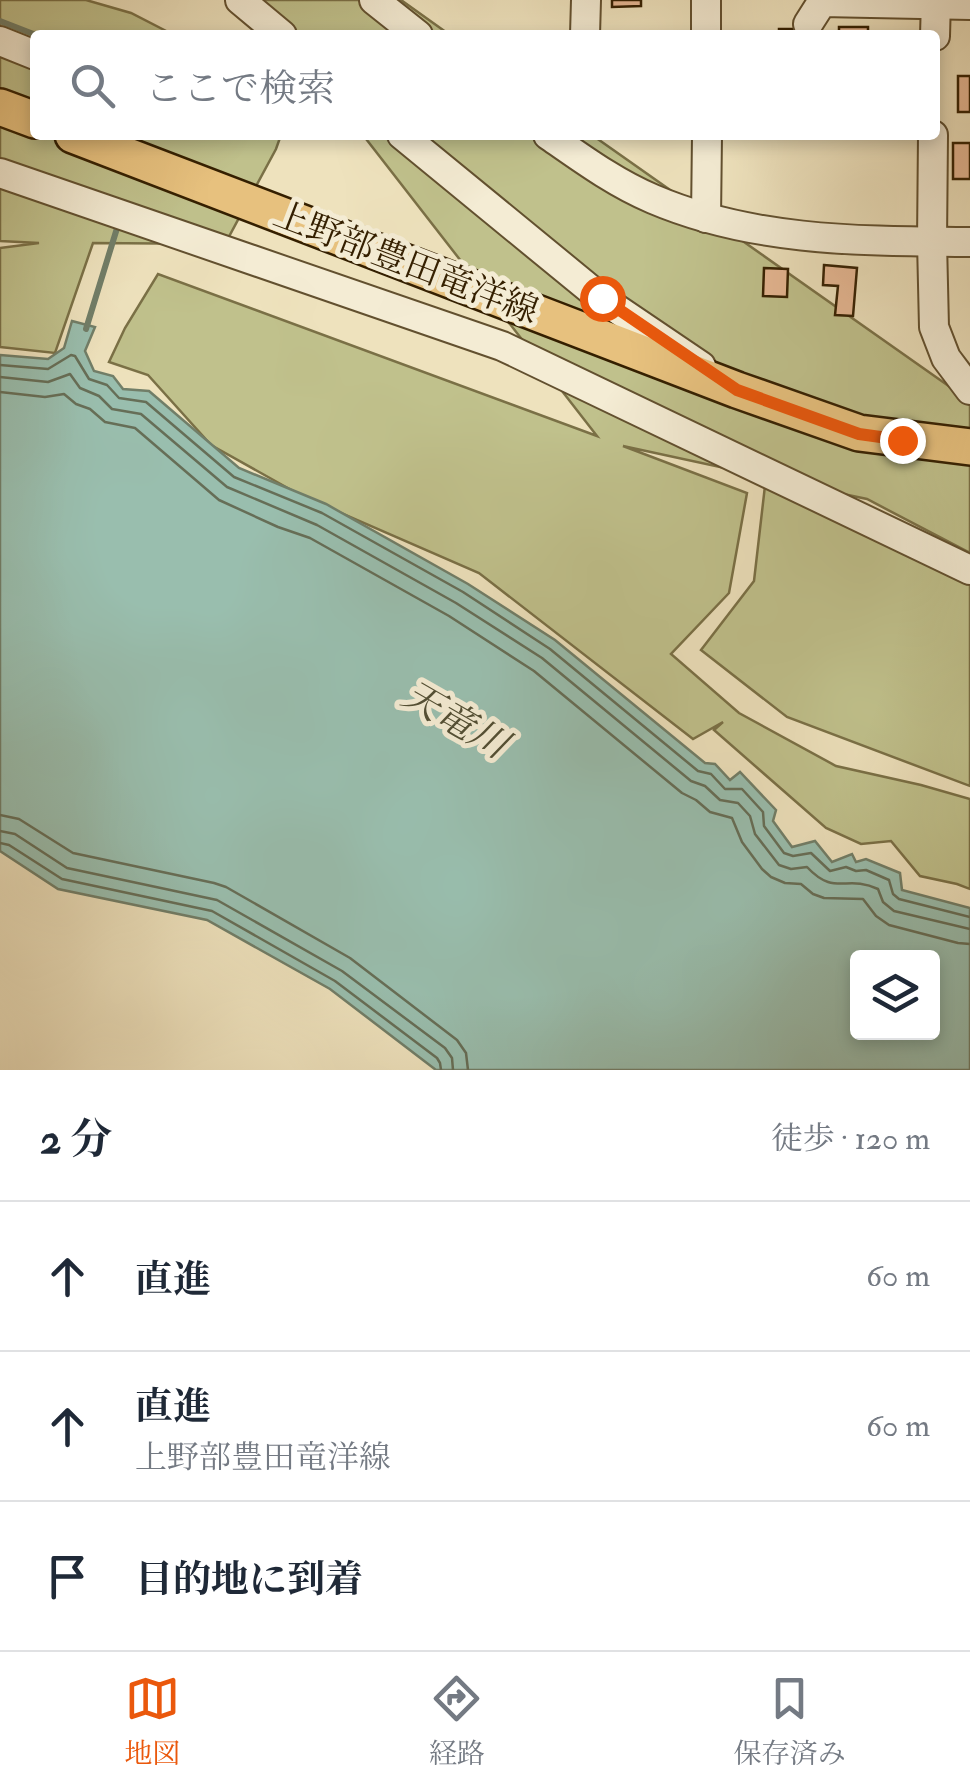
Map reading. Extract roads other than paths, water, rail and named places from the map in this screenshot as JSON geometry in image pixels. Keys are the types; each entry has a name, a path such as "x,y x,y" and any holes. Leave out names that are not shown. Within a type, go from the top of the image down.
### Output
{"main road":[{"path":"0,107 30,118"},
{"name":"上野部豊田竜洋線","path":"86,140 859,434 970,446"}],"street":[{"path":"240,0 276,30"},
{"path":"374,0 412,30"},
{"path":"585,30 586,0"},
{"path":"706,0 706,30"},
{"path":"808,24 822,2 970,4"},
{"path":"935,30 936,2"},
{"path":"0,42 30,53"},
{"path":"408,140 602,298 737,390"},
{"path":"706,218 707,140"},
{"path":"934,140 934,326 946,358 970,390"},
{"path":"576,144 651,198 706,218 759,231 818,237 970,242"},
{"path":"0,173 502,346 970,570"}],"water":[{"name":"天竜川","path":"72,321 95,327 85,351 94,371 113,376 123,389 149,391 239,468 326,504 468,584 555,640 705,763 715,764 730,780 740,772 776,810 773,821 792,847 815,841 832,862 852,854 856,862 866,859 900,873 902,890 970,908 970,1070 436,1070 330,989 207,920 58,889 0,851 0,355 48,359 64,348"}],"waterway":[{"path":"0,21 30,33"},
{"path":"86,329 118,225"}]}
